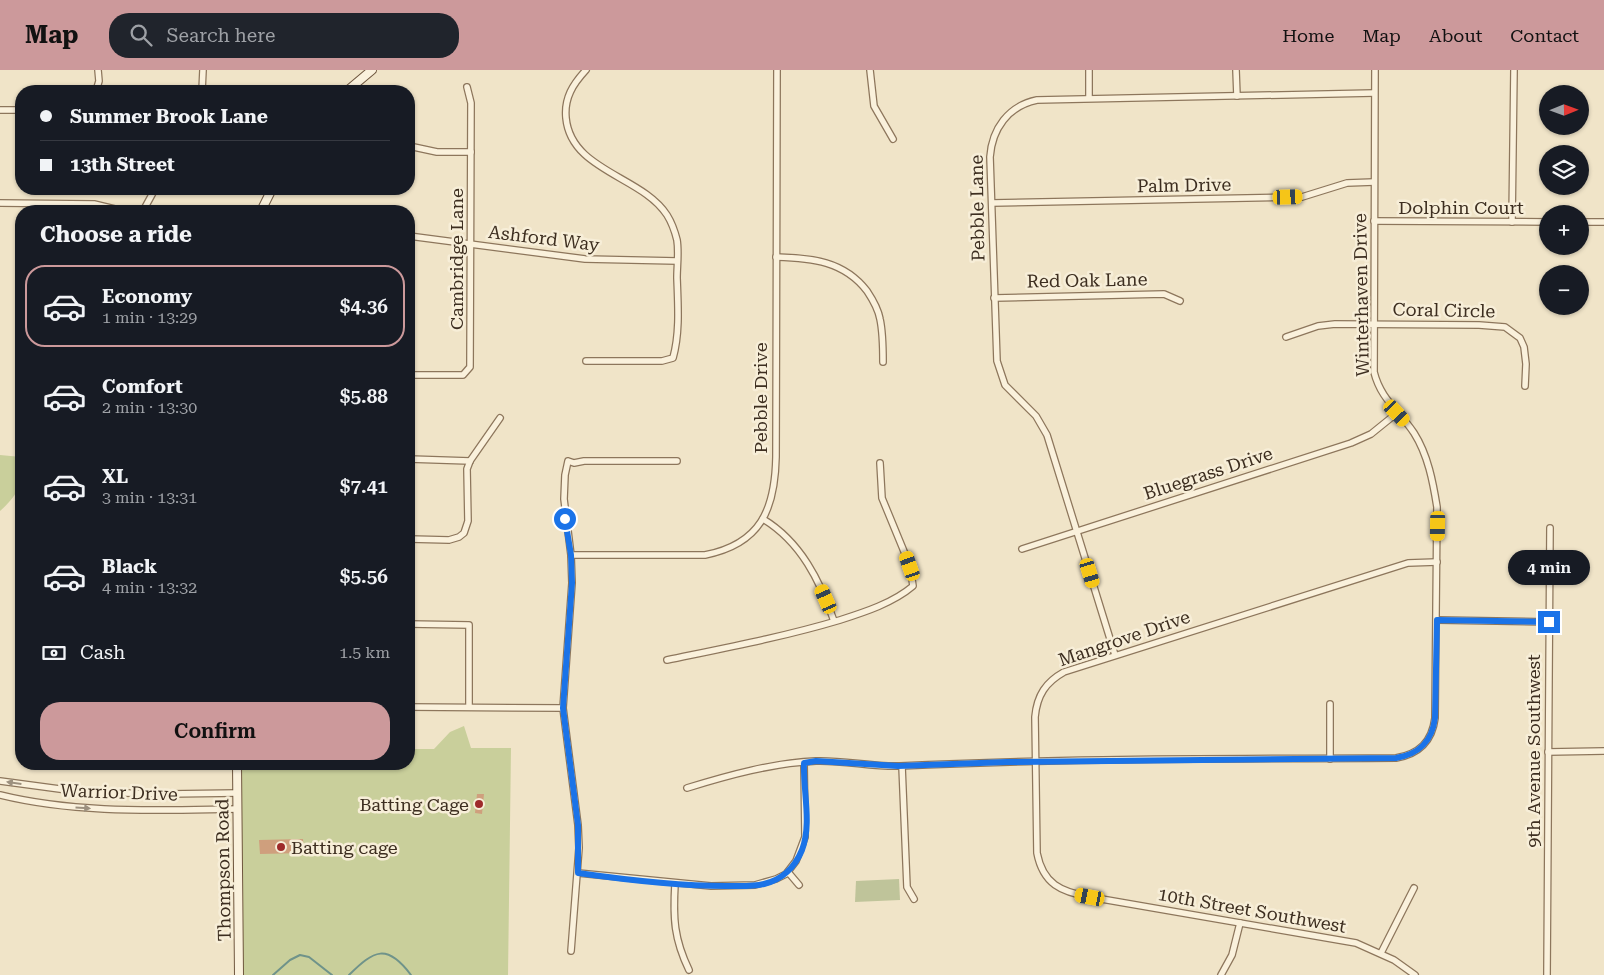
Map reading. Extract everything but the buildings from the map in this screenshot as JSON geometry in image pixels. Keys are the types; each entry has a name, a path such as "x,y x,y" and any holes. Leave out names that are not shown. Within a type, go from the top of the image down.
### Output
{"street":[{"path":"98,70 98,85"},
{"path":"202,85 203,70"},
{"path":"354,85 372,70"},
{"path":"586,70 570,91 566,103 567,123 572,137 584,155 649,196 663,210 671,222 676,238 677,261 677,345 673,358 662,361 586,361"},
{"name":"Pebble Drive","path":"571,555 705,555 723,550 740,542 763,519 771,500 775,477 777,70"},
{"path":"870,70 874,106 893,139"},
{"path":"1089,70 1089,98"},
{"path":"1236,70 1236,96"},
{"name":"Winterhaven Drive","path":"687,788 776,765 816,761 868,766 902,766 1036,762 1396,758 1414,753 1427,742 1433,732 1435,718 1437,507 1431,476 1418,441 1386,401 1376,380 1373,324 1375,70"},
{"path":"1512,222 1514,70"},
{"name":"Cambridge Lane","path":"415,375 463,374 470,367 471,102 466,87"},
{"name":"Pebble Lane","path":"1115,655 1047,435 1036,416 1005,384 999,371 994,298 991,144 1004,119 1013,110 1030,102 1089,98 1374,92"},
{"path":"0,110 15,110"},
{"path":"415,147 437,152 471,152"},
{"name":"Palm Drive","path":"992,203 1302,197 1347,183 1374,182"},
{"path":"0,203 98,205"},
{"name":"Dolphin Court","path":"1374,221 1539,222"},
{"path":"1589,222 1604,222"},
{"name":"Ashford Way","path":"415,237 585,259 677,261"},
{"path":"776,257 821,260 842,269 856,279 870,296 878,310 883,333 883,362"},
{"name":"Red Oak Lane","path":"994,298 1164,294 1180,301"},
{"name":"Coral Circle","path":"1286,337 1318,326 1373,324 1479,325 1509,329 1520,338 1524,346 1526,364 1525,386"},
{"name":"Bluegrass Drive","path":"1022,549 1351,443 1371,434 1397,413"},
{"path":"415,539 454,539 464,533 468,521 467,469 470,461 500,418"},
{"path":"415,459 470,461"},
{"path":"571,951 578,873 578,825 563,708 572,594 571,555 564,500 568,461 574,463 584,461 677,461"},
{"path":"667,660 756,641 834,621 875,607 904,594 913,586 910,566 882,498 880,464"},
{"path":"763,519 786,536 804,557 820,584 834,621"},
{"name":"9th Avenue Southwest","path":"1547,975 1550,528"},
{"name":"Mangrove Drive","path":"1077,895 1066,892 1050,881 1040,866 1036,840 1036,708 1039,697 1047,684 1064,672 1408,563 1437,562"},
{"path":"1437,620 1549,622"},
{"path":"415,624 470,625 469,707"},
{"path":"1330,704 1330,758"},
{"path":"415,707 563,708"},
{"path":"1548,752 1604,751"},
{"path":"578,873 675,884 765,884 788,872 796,861 806,837 804,763"},
{"path":"902,766 907,887 914,899"},
{"name":"Thompson Road","path":"237,770 239,975"},
{"name":"Warrior Drive","path":"0,781 82,792 237,794"},
{"name":"Warrior Drive","path":"0,795 31,802 79,808 237,809"},
{"path":"788,872 799,885"},
{"path":"675,884 673,910 675,933 689,970"},
{"path":"1381,953 1414,888"},
{"name":"10th Street Southwest","path":"1077,895 1344,940 1381,953 1415,975"},
{"path":"1221,975 1232,955 1240,923"}],"green space":[{"path":"0,455 15,456 15,494 0,511"},
{"path":"464,726 471,748 511,748 508,975 241,975 242,770 415,770 415,749 434,749 450,732"},
{"path":"899,879 900,900 855,902 856,881"}],"waterway":[{"path":"349,975 366,960 380,954 387,954 395,958 411,975"},
{"path":"273,975 290,960 300,955 309,957 332,975"}],"place":[{"name":"Batting Cage","path":"479,804"},
{"name":"Batting cage","path":"281,847"}],"route":[{"path":"565,519 571,555 572,594 563,708 578,825 578,873 675,884 711,886 755,885 765,884 786,874 796,861 806,837 804,763 816,761 868,766 898,766 1007,762 1396,758 1407,756 1419,750 1431,738 1433,732 1437,620 1549,622"}]}
